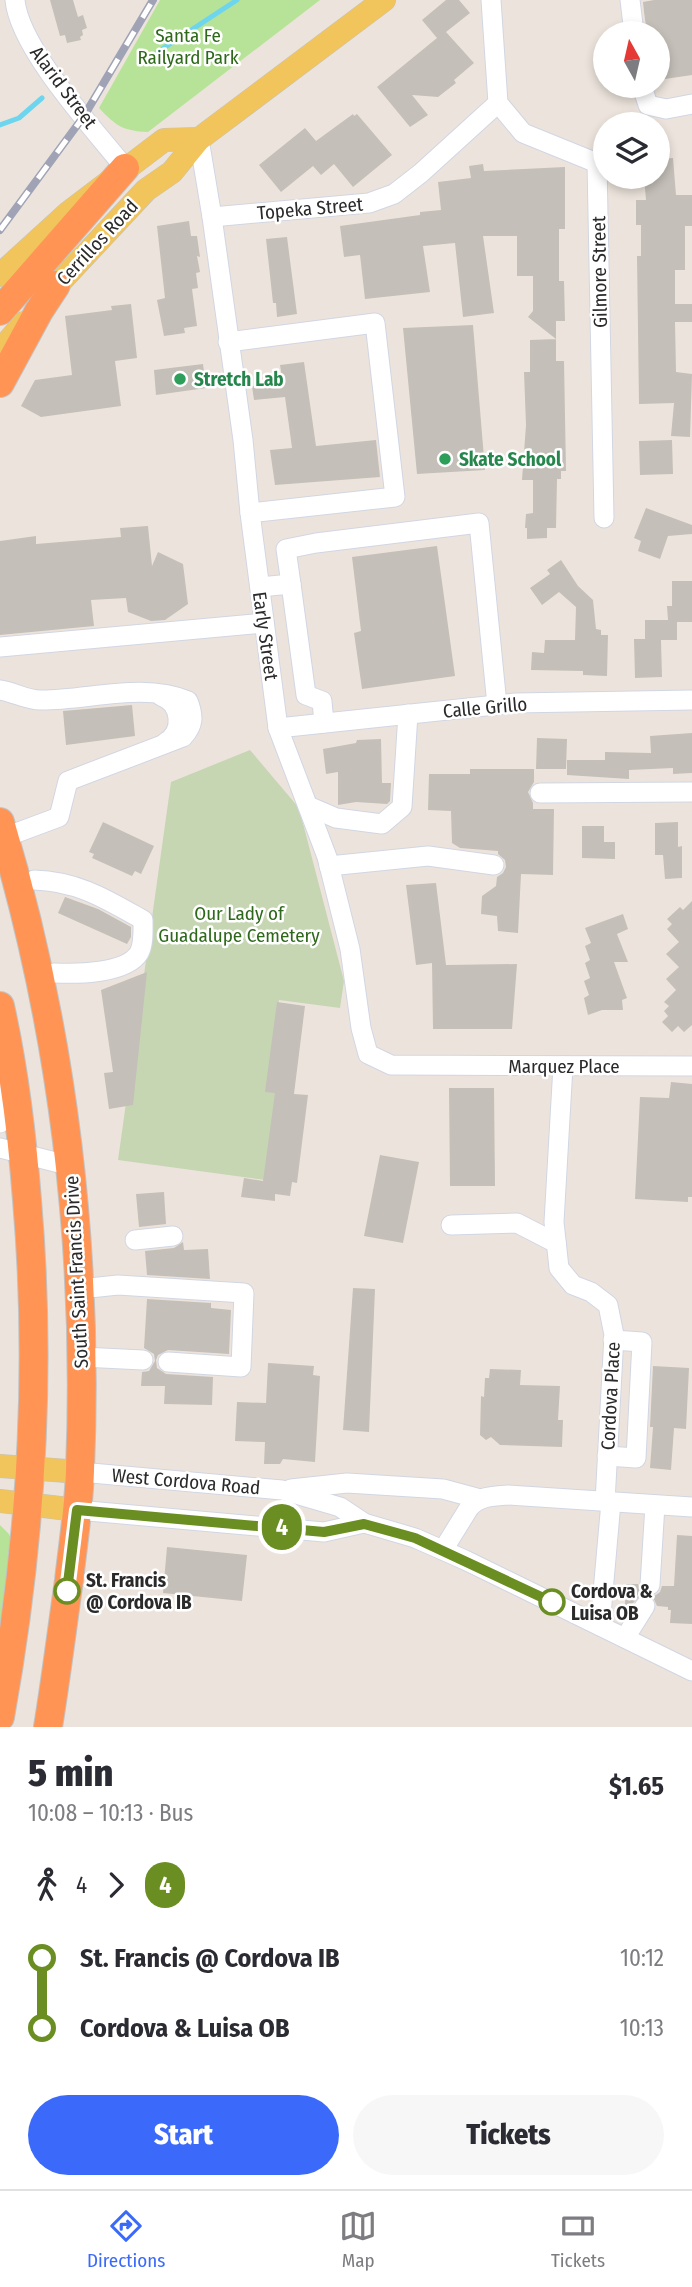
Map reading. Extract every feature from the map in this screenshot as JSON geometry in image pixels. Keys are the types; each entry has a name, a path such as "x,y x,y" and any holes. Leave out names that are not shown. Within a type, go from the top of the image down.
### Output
{"highway":[{"path":"0,311 125,168"},
{"path":"0,383 56,285"},
{"name":"South Saint Francis Drive","path":"2,833 16,876 59,1075 71,1166 80,1289 80,1472 58,1669 48,1727"},
{"path":"0,1008 7,1049 12,1151 34,1303 35,1362 29,1505 0,1717"}],"main road":[{"name":"Cerrillos Road","path":"0,351 56,285 146,190 172,172 199,139 384,0"},
{"name":"Cerrillos Road","path":"0,275 52,226 164,140 199,139"},
{"name":"West Cordova Road","path":"0,1466 80,1472"},
{"name":"West Cordova Road","path":"0,1501 77,1510"}],"street":[{"name":"Alarid Street","path":"15,0 22,26 44,65 125,168"},
{"path":"491,0 498,103"},
{"path":"630,0 633,21"},
{"path":"646,98 648,104 666,109 692,104"},
{"name":"Topeka Street","path":"212,217 369,203 394,194 498,103"},
{"name":"Gilmore Street","path":"498,103 523,133 597,163 604,518"},
{"name":"Early Street","path":"199,139 243,440 278,728 329,866 350,949 361,1028 368,1054 391,1065 436,1064"},
{"path":"228,342 375,323 395,498 250,513"},
{"path":"324,723 322,701 306,695 286,549 479,523 498,705"},
{"path":"260,587 291,584"},
{"path":"0,647 264,623"},
{"path":"0,690 39,701 171,694 188,701 193,714 191,728 183,737 68,781 59,817 2,833"},
{"name":"Calle Grillo","path":"278,728 498,705 692,700"},
{"path":"308,806 336,818 382,824 402,807 408,714"},
{"path":"540,793 692,792"},
{"path":"329,866 428,856 494,864"},
{"path":"16,876 58,880 89,891 143,920 143,940 139,955 123,966 85,974 54,974"},
{"path":"0,1123 4,1108 0,1067 7,1049"},
{"name":"Marquez Place","path":"436,1064 692,1066"},
{"name":"Cordova Place","path":"563,1066 554,1222 559,1268 573,1285 591,1292 608,1305 613,1340 607,1456 608,1502 600,1626"},
{"path":"12,1151 71,1166"},
{"path":"451,1225 517,1223 556,1243"},
{"path":"135,1240 173,1236"},
{"path":"80,1289 118,1285 244,1293 241,1367 168,1362"},
{"path":"607,1456 636,1458 638,1432 642,1342 613,1340"},
{"path":"82,1357 143,1360"},
{"name":"West Cordova Road","path":"80,1472 282,1490 340,1507 364,1524 415,1538 443,1550 692,1671"},
{"path":"282,1490 347,1483 443,1489 480,1499 508,1495 692,1507"},
{"path":"443,1550 468,1508 480,1499"},
{"path":"650,1585 655,1505"},
{"name":"West Cordova Road","path":"77,1510 324,1532 364,1524"},
{"path":"625,1639 645,1606"}],"green space":[{"name":"Santa Fe Railyard Park","path":"160,0 320,0 148,132 126,129 99,108"},
{"name":"Our Lady of Guadalupe Cemetery","path":"250,750 299,808 344,981 340,1008 279,1000 267,1086 277,1088 265,1180 118,1160 171,782"},
{"path":"0,1525 9,1534 13,1545 0,1670"}],"building":[{"path":"50,0 73,0 78,17 83,15 87,28 82,30 81,40 67,43 65,35 60,36"},
{"path":"446,0 459,0 470,13 446,32 474,63 454,80 456,83 438,97 412,95 428,115 410,127 377,87 437,38 422,20"},
{"path":"692,0 692,75 670,78 670,21 645,21 643,2"},
{"path":"353,114 357,114 392,155 353,187 334,164 321,175 313,166 281,192 259,165 305,128 316,141"},
{"path":"670,158 673,158 676,195 692,195 692,226 685,226 685,270 675,270 675,304 692,304 692,322 675,322 676,372 692,374 690,437 671,436 674,403 639,404 637,256 641,256 641,225 636,225 636,200 646,200 645,189 670,189"},
{"path":"483,164 484,171 565,167 565,229 559,229 559,281 564,281 565,321 556,321 556,339 528,317 533,311 533,276 517,276 517,236 483,236 494,313 463,317 455,243 423,246 430,292 365,299 360,255 344,257 340,226 441,210 438,182 471,178 469,166"},
{"path":"189,221 191,236 197,236 200,257 197,256 200,272 196,273 198,288 192,289 197,326 184,328 185,333 164,336 157,300 165,298 157,226"},
{"path":"287,237 297,314 277,317 266,239"},
{"path":"131,304 137,358 115,361 121,406 41,417 21,406 35,380 72,375 65,316 112,310 111,306"},
{"path":"473,325 485,470 417,474 403,328"},
{"path":"556,339 556,361 564,361 566,471 561,471 561,479 557,479 556,528 547,528 547,538 527,539 526,514 533,513 533,480 522,480 526,425 524,372 530,372 530,340"},
{"path":"304,362 316,446 376,440 380,477 275,485 270,450 292,448 285,397 254,400 252,386 283,383 280,365"},
{"name":"Stretch Lab","path":"203,364 206,388 156,395 154,370"},
{"path":"672,440 673,474 640,475 639,441"},
{"path":"646,508 692,525 692,534 668,536 660,559 638,551 641,541 634,538"},
{"path":"148,526 152,566 158,552 183,564 188,604 165,620 151,621 128,612 126,598 91,600 94,626 0,635 0,541 36,536 36,544 121,537 120,528"},
{"path":"437,546 455,676 362,689 354,633 361,631 352,557"},
{"path":"561,560 578,586 593,600 596,629 601,630 601,635 608,635 607,676 583,675 583,671 531,670 532,652 544,653 545,640 575,640 576,607 559,592 542,605 530,588 550,574 547,570"},
{"path":"672,581 692,581 692,622 677,622 677,640 661,640 662,677 635,678 634,639 645,639 645,620 668,620 667,606 672,606"},
{"path":"132,705 135,736 66,745 63,711"},
{"path":"692,733 692,773 673,774 673,768 629,770 629,779 567,775 567,760 605,760 605,752 651,753 650,736"},
{"path":"537,738 567,739 566,769 536,769"},
{"path":"381,739 382,783 391,783 390,801 387,804 356,802 338,805 338,772 326,774 323,749 356,743 357,740"},
{"path":"470,769 534,769 534,782 528,792 533,809 554,809 553,875 521,874 518,933 498,931 497,916 481,914 482,896 496,886 497,877 506,867 505,860 498,851 460,848 452,843 451,811 428,810 429,774 470,774"},
{"path":"103,822 154,846 141,874 135,871 132,876 92,858 94,854 89,852"},
{"path":"678,822 678,847 682,846 682,878 665,879 663,855 655,855 655,823"},
{"path":"582,826 604,826 604,842 615,842 615,859 582,858"},
{"path":"436,883 446,965 517,964 512,1029 433,1029 432,963 416,965 406,885"},
{"path":"65,897 98,909 131,927 131,937 127,944 58,913"},
{"path":"692,901 692,1025 684,1032 678,1026 672,1032 662,1022 668,1016 664,1011 669,1006 664,1002 676,990 666,979 679,967 666,954 679,942 667,929 672,924 667,919 680,907 683,910"},
{"path":"623,914 628,929 617,934 628,962 614,962 627,998 622,1000 623,1010 602,1010 588,1015 584,998 589,995 584,981 590,978 585,963 590,960 585,946 591,943 585,928"},
{"path":"147,972 133,1105 109,1109 104,1073 113,1072 101,990"},
{"path":"277,1002 305,1006 294,1094 308,1095 297,1183 292,1182 290,1196 275,1194 275,1201 241,1197 244,1178 263,1181 275,1093 265,1092"},
{"path":"671,1082 692,1084 692,1197 688,1197 688,1202 635,1199 640,1097 669,1098"},
{"path":"449,1088 494,1088 495,1186 450,1186"},
{"path":"380,1155 419,1162 403,1243 364,1236"},
{"path":"164,1192 166,1224 139,1227 136,1194"},
{"path":"183,1242 184,1250 208,1249 210,1279 147,1275 145,1251 174,1248"},
{"path":"353,1288 375,1289 369,1432 343,1430"},
{"path":"147,1299 211,1303 211,1308 231,1310 229,1354 168,1350 158,1355 156,1360 157,1368 166,1374 213,1377 212,1405 164,1404 165,1386 141,1386 142,1372 149,1371 155,1361 154,1354 144,1348"},
{"path":"268,1363 314,1366 313,1375 320,1376 315,1462 283,1459 280,1464 264,1464 265,1442 235,1441 237,1402 266,1403"},
{"path":"653,1366 689,1368 686,1429 674,1428 671,1470 650,1468"},
{"path":"490,1369 521,1370 520,1385 560,1386 558,1420 563,1420 562,1447 500,1445 491,1437 486,1440 480,1435 481,1396 484,1397 485,1378 489,1378"},
{"path":"677,1535 692,1536 692,1624 670,1623 671,1610 657,1606 653,1597 660,1592 662,1586 674,1586"},
{"path":"167,1547 247,1555 242,1601 163,1593"},
{"path":"626,1584 638,1584 642,1594 631,1605 625,1605"}],"waterway":[{"path":"150,57 237,0"},
{"path":"0,125 19,118 42,98"}],"railway":[{"path":"0,230 84,116 153,0"}],"bus line":[{"name":"4","path":"67,1591 77,1510 324,1532 364,1524 415,1538 552,1602"}],"place":[{"name":"Stretch Lab","path":"180,379"},
{"name":"Skate School","path":"445,459"},
{"name":"St. Francis @ Cordova IB","path":"67,1591"},
{"name":"Cordova & Luisa OB","path":"552,1602"}]}
